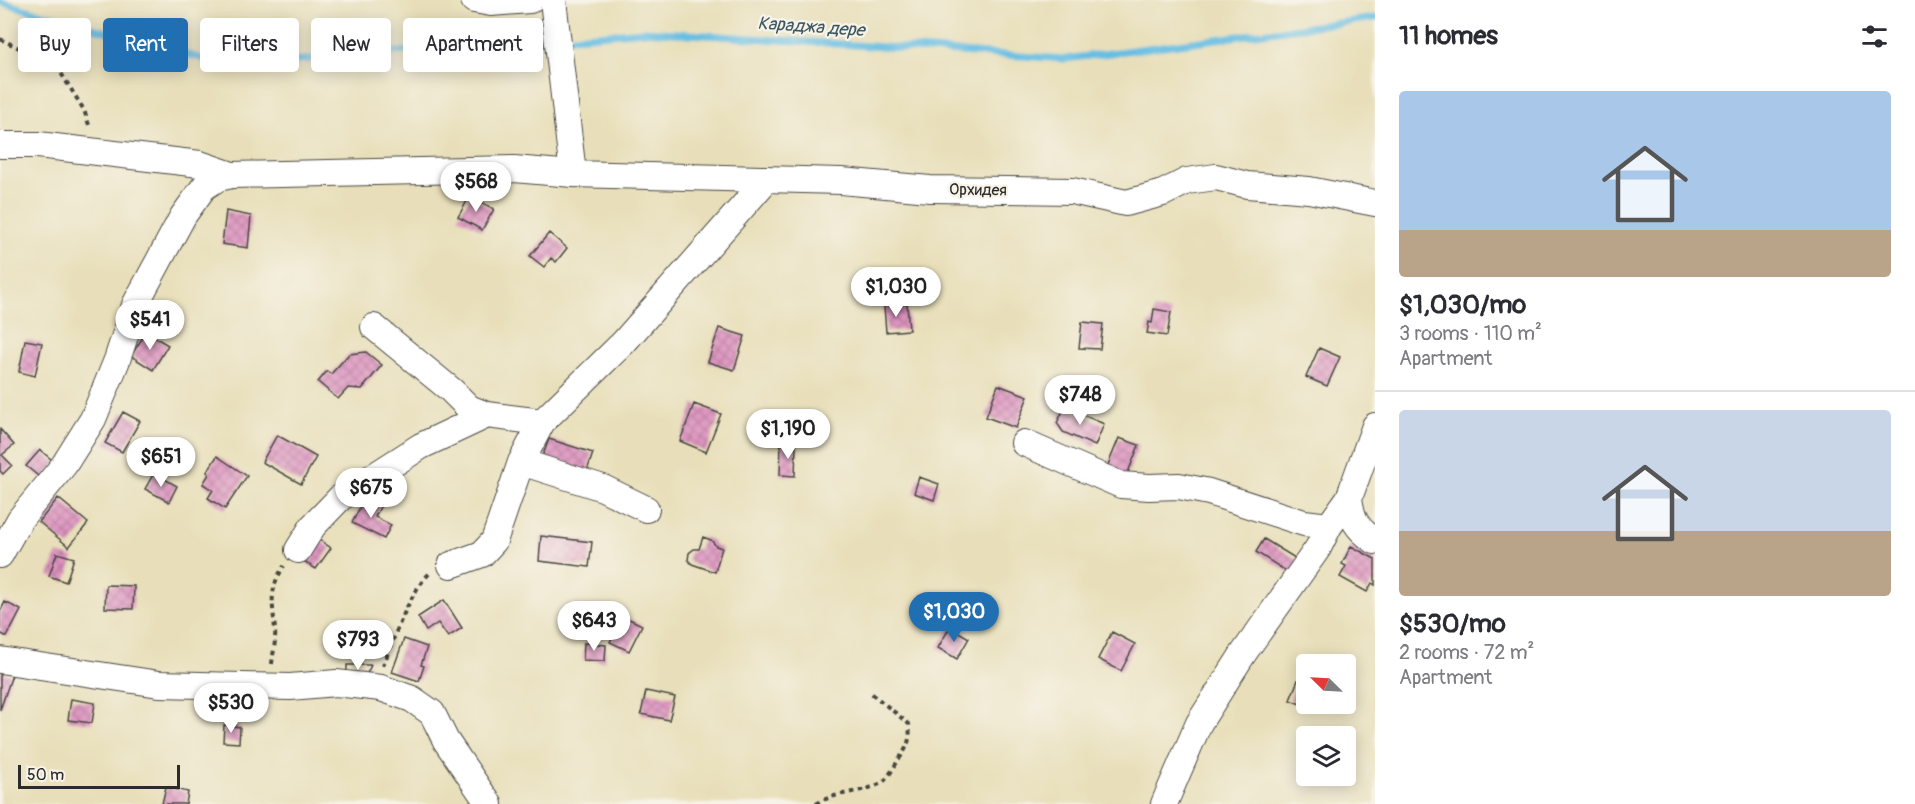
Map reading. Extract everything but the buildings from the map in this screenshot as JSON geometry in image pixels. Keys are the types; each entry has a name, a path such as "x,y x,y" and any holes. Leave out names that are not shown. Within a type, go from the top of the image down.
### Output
{"street":[{"path":"474,0 491,3 530,0"},
{"path":"553,0 573,174"},
{"path":"0,145 38,145 200,164 232,175"},
{"name":"Орхидея","path":"232,175 514,169 573,174 841,181 930,189 1072,191 1126,203 1163,194 1186,181 1216,177 1247,185 1308,190 1375,203"},
{"path":"0,555 20,519 64,465 93,419 117,360 135,305 183,216 204,187 218,178 232,175"},
{"path":"452,565 482,554 494,541 520,462 542,422 624,342 767,179"},
{"path":"374,327 451,390 469,408 488,415 542,422"},
{"path":"298,550 313,526 340,498 421,446 488,415"},
{"path":"1164,804 1198,723 1243,654 1318,548 1329,526 1349,498 1375,426"},
{"path":"1024,443 1121,484 1149,488 1179,486 1209,492 1304,523 1329,526"},
{"path":"520,462 603,488 646,509"},
{"path":"1349,498 1351,517 1362,533 1375,540"},
{"path":"0,660 159,684 290,687 336,683 378,687 412,699 432,714 446,741 489,804"}],"path":[{"path":"0,39 56,65 84,110 98,152"},
{"path":"269,685 276,633 272,602 276,577 298,550"},
{"path":"378,687 381,669 400,624 424,578 434,570 452,565"},
{"path":"816,804 826,798 884,781 905,751 911,737 909,724 871,693"}],"waterway":[{"name":"Караджа дере","path":"0,2 229,66 552,39"},
{"name":"Караджа дере","path":"563,38 644,31 1065,59 1375,18"}]}
